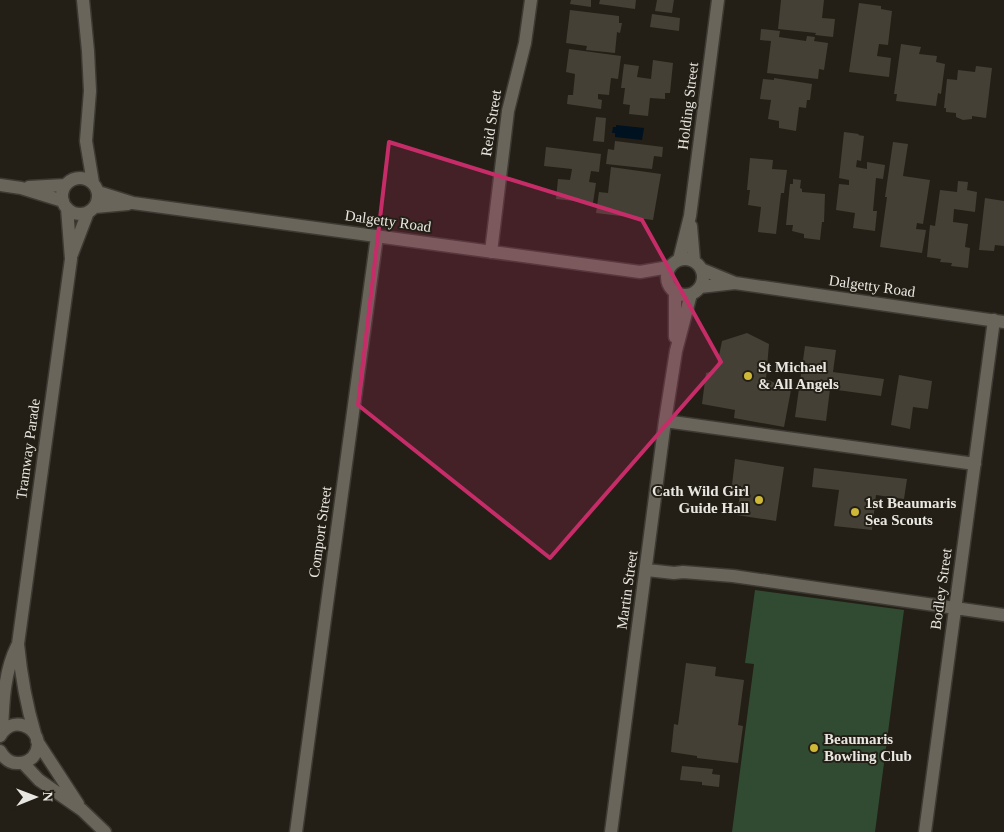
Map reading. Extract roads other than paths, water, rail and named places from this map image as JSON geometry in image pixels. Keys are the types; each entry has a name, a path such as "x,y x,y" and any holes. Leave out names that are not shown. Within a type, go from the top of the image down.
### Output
{"street":[{"path":"0,184 21,188 65,205 77,214 91,209 99,197 86,141 90,90 83,0"},
{"name":"Reid Street","path":"491,252 508,111 525,43 531,0"},
{"name":"Holding Street","path":"674,263 690,216 718,0"},
{"path":"65,205 62,196 70,182 86,141"},
{"path":"21,188 70,182 84,178 96,187"},
{"name":"Dalgetty Road","path":"96,187 133,203 640,272 672,288"},
{"name":"Dalgetty Road","path":"91,209 133,203"},
{"name":"Tramway Parade","path":"65,205 71,259"},
{"name":"Tramway Parade","path":"82,810 36,738 28,712 18,644 71,259 91,209"},
{"name":"Holding Street","path":"690,216 698,265"},
{"name":"Comport Street","path":"296,832 377,236"},
{"path":"689,259 698,265 703,275 696,290 680,294 672,288 667,278 674,263 689,259"},
{"name":"Dalgetty Road","path":"640,272 674,263"},
{"name":"Dalgetty Road","path":"698,265 735,284"},
{"name":"Dalgetty Road","path":"696,290 735,284 999,321"},
{"name":"Martin Street","path":"672,288 676,352"},
{"name":"Martin Street","path":"611,832 647,570 665,421 676,352 696,290"},
{"name":"Bodley Street","path":"925,832 975,464 999,321"},
{"path":"665,421 975,464"},
{"path":"647,570 733,576 1004,615"},
{"name":"Tramway Parade","path":"1,734 3,682 18,644"},
{"path":"3,682 23,683"},
{"path":"0,751 5,764 23,763 28,761 36,752 36,738 27,726 17,724 6,728 1,734"},
{"name":"Tramway Parade","path":"23,763 39,780 82,810 105,832"}],"water":[{"path":"616,125 644,128 642,140 615,137 615,133 612,133 613,127 616,127"}],"place":[{"name":"St Michael & All Angels","path":"748,376"},
{"name":"Cath Wild Girl Guide Hall","path":"759,500"},
{"name":"1st Beaumaris Sea Scouts","path":"855,512"},
{"name":"Beaumaris Bowling Club","path":"814,748"}]}
